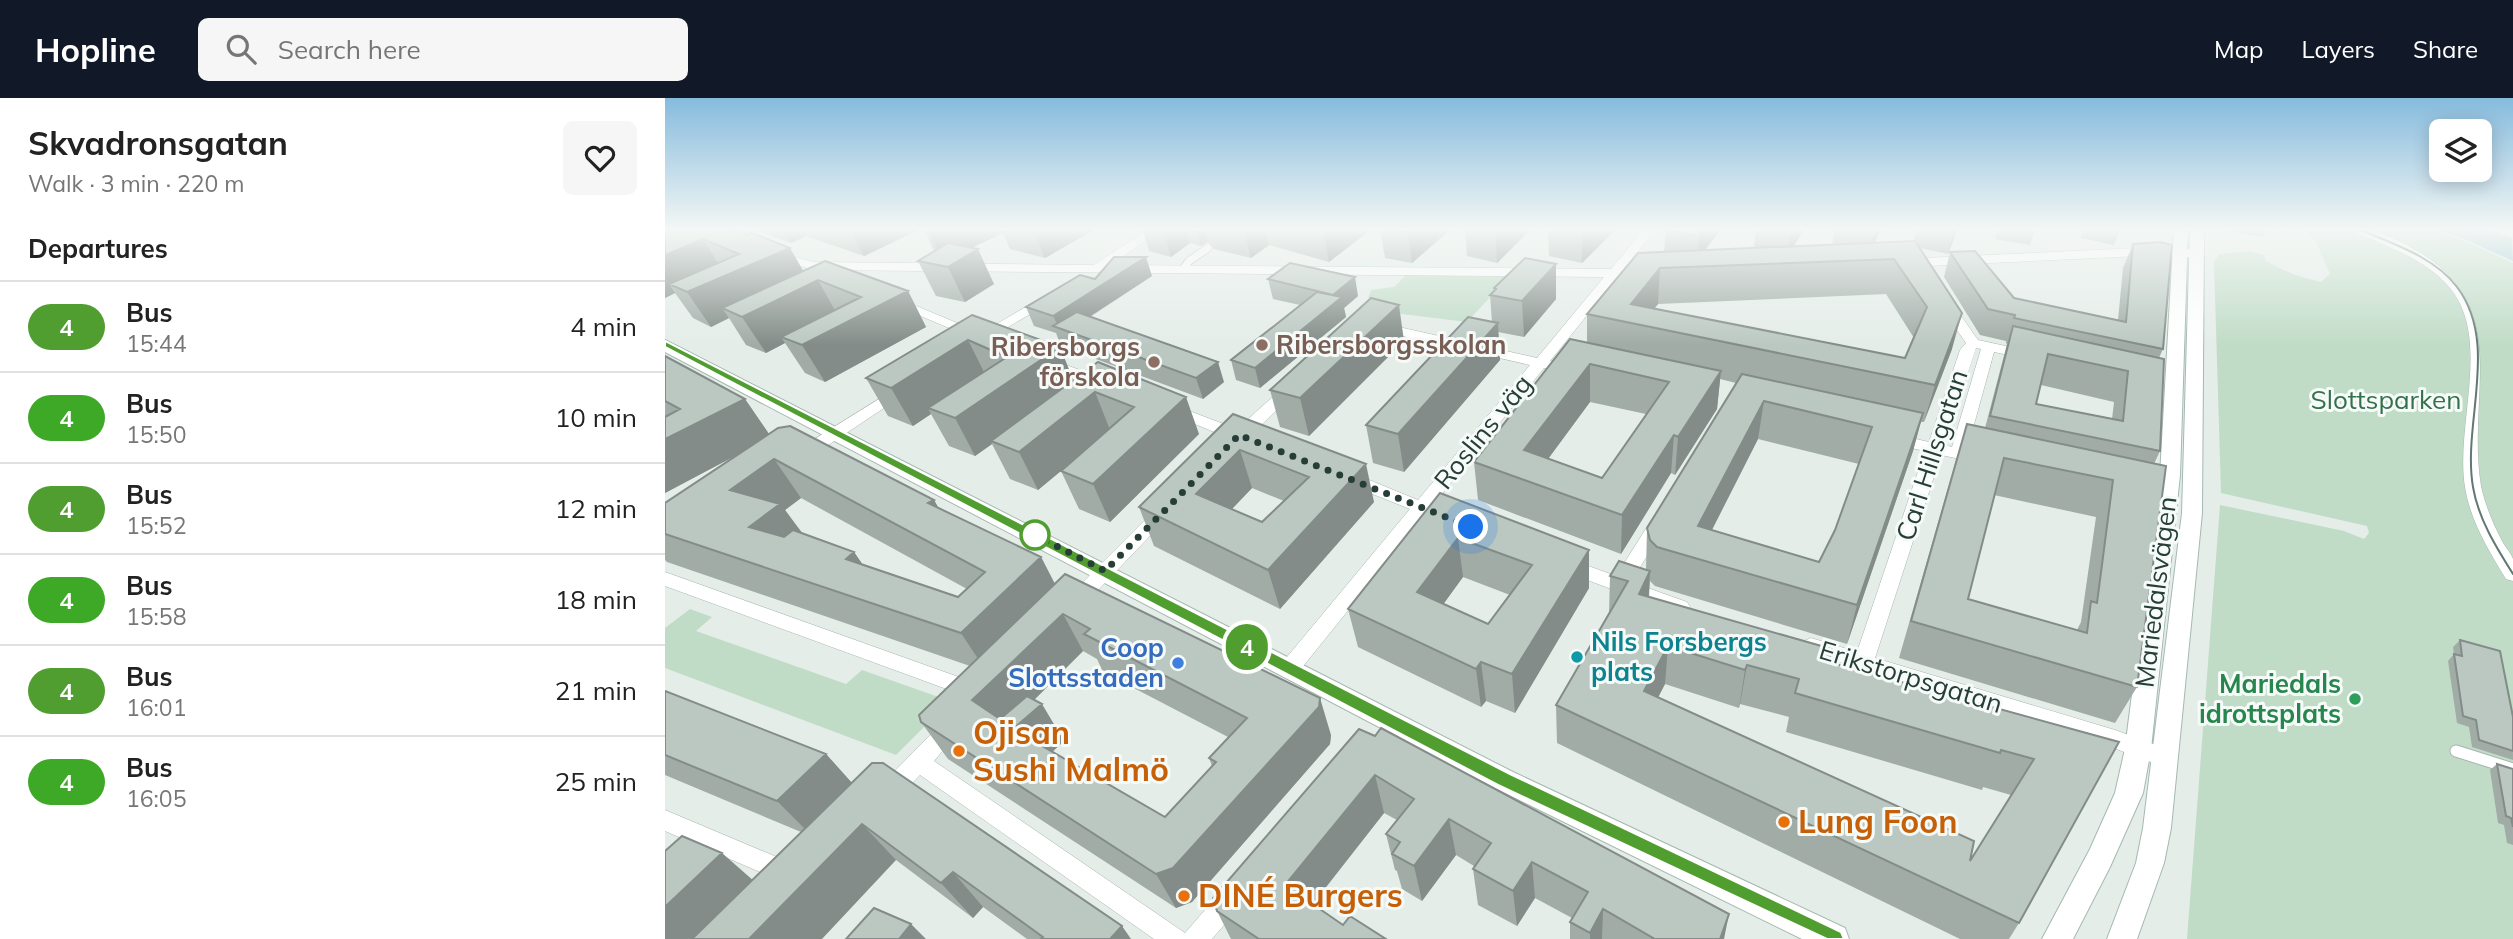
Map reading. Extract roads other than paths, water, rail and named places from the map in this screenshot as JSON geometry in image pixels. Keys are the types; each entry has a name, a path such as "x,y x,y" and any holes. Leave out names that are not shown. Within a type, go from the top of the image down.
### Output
{"main road":[{"name":"Mariedalsvägen","path":"2122,939 2150,863 2157,828 2151,753 2158,495 2177,389 2188,267"},
{"path":"665,345 838,432 1289,669 1380,728 1504,780 1834,939"},
{"name":"Mariedalsvägen","path":"2057,939 2151,753 2191,515 2177,389"}],"street":[{"path":"860,276 867,267"},
{"path":"1040,267 1608,279 1656,277"},
{"name":"Roslins väg","path":"1289,669 1618,267"},
{"path":"1894,268 1927,277 2065,267"},
{"path":"2433,267 2456,286 2469,306 2478,354 2470,437 2473,487 2492,538 2513,574"},
{"path":"883,297 983,342 1098,268"},
{"name":"Carl Hillsgatan","path":"1864,662 1967,350 1973,343 1927,277"},
{"path":"1363,326 1379,326 1590,373"},
{"path":"1973,343 2042,358"},
{"name":"Carl Hillsgatan","path":"1958,453 1989,346"},
{"path":"1033,357 1123,391"},
{"path":"1221,454 1301,378"},
{"path":"787,465 915,382"},
{"path":"1161,405 1263,445"},
{"path":"1881,436 1997,461"},
{"path":"1336,474 1459,522"},
{"path":"1056,621 1175,500"},
{"path":"1620,586 1668,506"},
{"path":"1558,562 1698,612"},
{"path":"665,579 988,690 875,806"},
{"name":"Erikstorpsgatan","path":"1787,639 2151,753"},
{"path":"918,762 1175,939"},
{"path":"665,821 807,875 783,899"},
{"path":"1195,939 1249,878"}],"lane":[{"path":"2456,751 2513,769"}],"tram line":[{"path":"2436,267 2457,287 2470,309 2478,358 2471,462 2473,487 2483,521 2513,574"}],"place":[{"name":"Ribersborgsskolan","path":"1262,345"},
{"name":"Ribersborgs förskola","path":"1154,362"},
{"name":"Nils Forsbergs plats","path":"1577,657"},
{"name":"Coop Slottsstaden","path":"1178,663"},
{"name":"Mariedals idrottsplats","path":"2355,699"},
{"name":"Ojisan Sushi Malmö","path":"959,751"},
{"name":"Lung Foon","path":"1784,822"},
{"name":"DINÉ Burgers","path":"1184,896"}],"park label":[{"name":"Slottsparken","path":"2386,400"}]}
